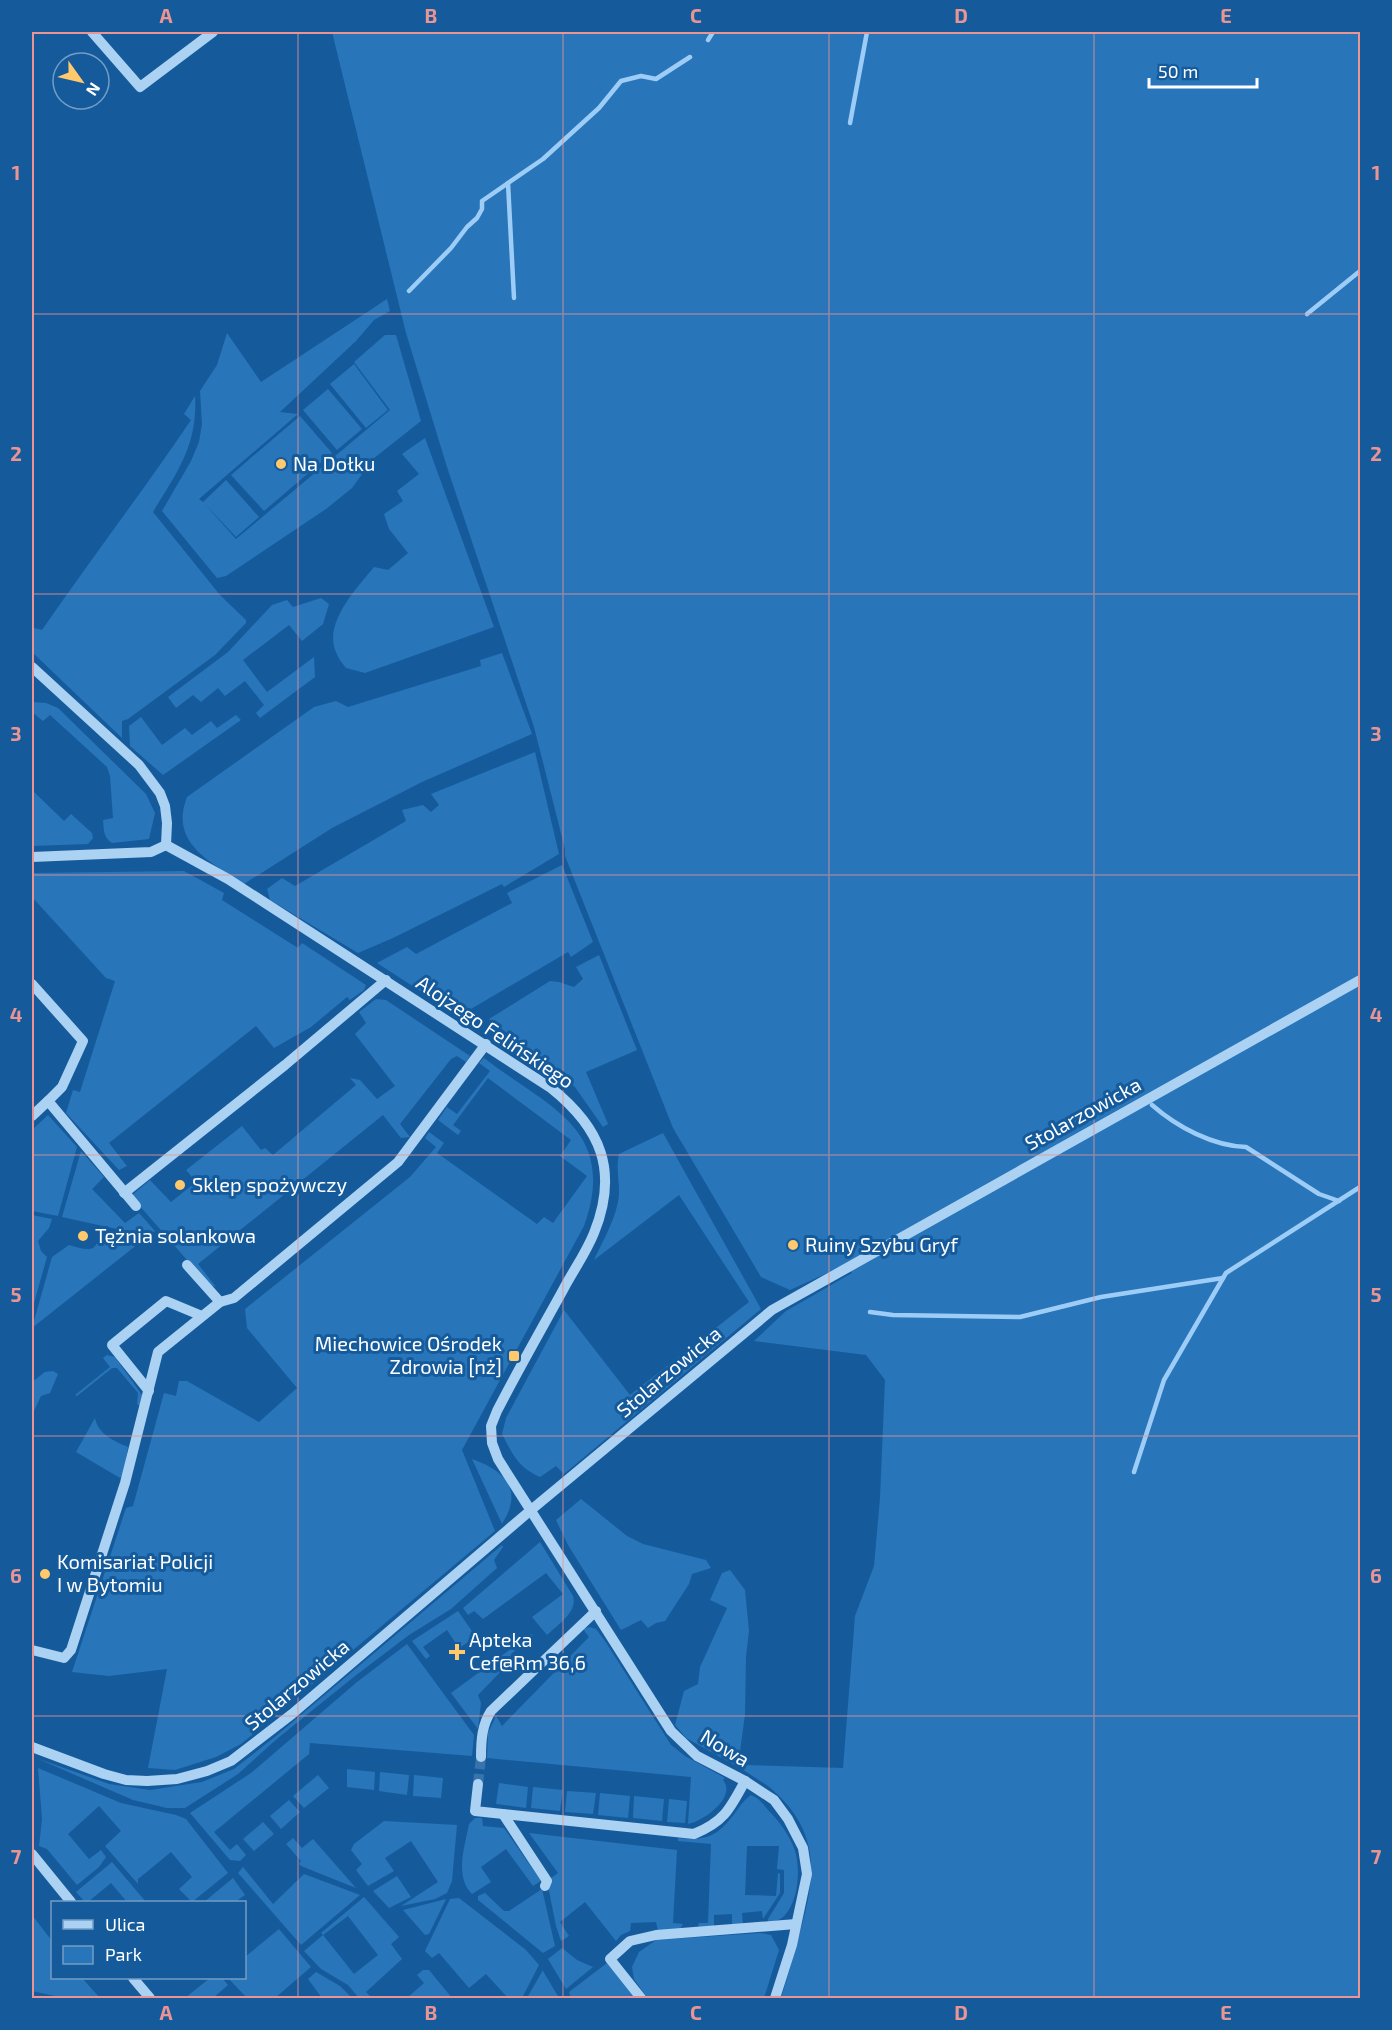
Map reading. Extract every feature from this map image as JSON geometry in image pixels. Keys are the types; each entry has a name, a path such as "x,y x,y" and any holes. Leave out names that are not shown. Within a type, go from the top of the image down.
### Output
{"street":[{"path":"92,32 140,87 213,32"},
{"path":"32,667 140,765 160,793 165,806 167,823 166,845 151,852 32,857"},
{"name":"Alojzego Felińskiego","path":"166,845 228,879 551,1088 571,1104 597,1140 604,1159 606,1191 594,1235 491,1426 492,1443 498,1459 531,1510"},
{"path":"124,1193 285,1065 386,980"},
{"name":"Stolarzowicka","path":"32,1747 126,1780 147,1781 190,1777 231,1761 292,1714 531,1510 772,1310 1360,980"},
{"path":"32,984 83,1041 62,1087 32,1116"},
{"path":"32,1650 64,1658 70,1650 125,1483 158,1352 220,1302 234,1298 398,1162 486,1044"},
{"path":"48,1101 136,1206"},
{"path":"187,1265 220,1302"},
{"path":"149,1391 112,1345 166,1301 202,1316"},
{"name":"Nowa","path":"531,1510 671,1731 697,1756 745,1781 774,1800 788,1819 803,1848 807,1874 792,1945 775,1998"},
{"path":"482,1757 481,1740 485,1720 491,1711 596,1611"},
{"path":"478,1784 475,1811 694,1834 713,1826 732,1806 745,1781"},
{"path":"503,1814 548,1881 545,1886"},
{"path":"32,1854 70,1901"},
{"path":"641,1998 609,1959 630,1941 656,1935 796,1924"},
{"path":"135,1979 150,1998"}],"green space":[{"path":"332,32 1360,32 1360,1998 781,1998 806,1909 811,1873 810,1856 807,1839 790,1808 772,1790 742,1769 746,1765 843,1768 855,1616 874,1566 880,1498 885,1380 866,1355 754,1341 786,1311 852,1273 847,1264 790,1290 761,1277 673,1128 565,856 534,727 447,467 406,333"},
{"path":"387,299 390,311 374,320 356,341 280,412 298,414 199,499 203,502 226,480 259,517 236,537 204,503 236,539 390,410 354,362 385,335 396,335 421,421 373,459 352,488 326,509 226,576 217,578 162,511 191,461 199,442 202,424 200,391 217,365 227,333 261,382"},
{"path":"354,364 388,410 366,428 330,384"},
{"name":"Na Dołku","path":"328,389 362,429 337,450 303,410"},
{"path":"195,396 193,429 189,444 178,471 153,512 220,595 246,620 246,623 215,655 128,719 122,721 122,738 32,652 32,632 34,628 42,630 191,420 184,414"},
{"name":"Na Dołku","path":"300,416 332,453 264,511 231,475"},
{"path":"425,438 494,627 365,673 346,668 337,654 333,641 334,629 351,595 374,567 388,570 408,553 389,529 384,514 403,501 397,491 419,474 402,454"},
{"path":"321,598 329,604 323,624 302,641 289,625 243,660 267,692 314,657 315,677 260,718 256,713 264,705 245,681 225,696 218,688 201,702 193,695 176,708 168,697 228,652 272,605 287,600 293,607"},
{"path":"502,653 532,734 422,782 332,828 244,884 206,859 188,839 183,813 187,797 314,707 336,701 348,707 481,666 480,660"},
{"path":"32,702 46,703 58,708 146,794 155,813 149,839 112,843 107,838 104,833 103,820 113,818 110,776 107,767 50,715 43,721 32,712"},
{"path":"236,715 241,720 163,775 130,746 129,726 141,717 162,745 185,728 192,735 211,721 217,728"},
{"path":"535,752 559,854 504,887 502,884 358,953 270,900 267,889 282,878 295,886 406,821 402,810 423,805 431,812 439,805 431,794"},
{"path":"32,790 64,821 71,814 92,833 93,838 88,844 32,846"},
{"path":"562,865 593,942 571,957 568,952 459,1016 377,963 407,947 416,954 512,903 507,893"},
{"path":"184,871 224,893 222,900 298,948 302,943 366,985 364,990 350,1000 347,997 311,1027 274,1048 256,1026 109,1143 127,1166 119,1170 66,1113 73,1090 80,1092 115,981 106,978 32,897 32,873"},
{"path":"599,955 637,1050 586,1072 608,1124 603,1127 575,1087 489,1019 550,981 574,987 583,979 576,967"},
{"path":"376,999 386,1000 470,1056 466,1062 457,1056 451,1059 400,1124 410,1137 401,1138 383,1115 198,1264 216,1287 208,1284 131,1196 150,1180 171,1202 196,1182 186,1170 242,1126 261,1150 265,1148 273,1155 356,1085 350,1078 360,1080 377,1099 395,1086 355,1034 366,1023 359,1012"},
{"path":"484,1058 553,1107 571,1124 584,1143 592,1165 592,1193 584,1226 462,1450 495,1531 241,1744 216,1757 175,1770 148,1768 167,1669 109,1676 72,1672 126,1508 133,1506 164,1393 176,1396 179,1381 187,1381 259,1422 297,1388 247,1328 245,1309 410,1177 436,1147 425,1138 429,1132 444,1143 437,1153 537,1224 544,1217 553,1223 587,1176 560,1156 571,1140 488,1078 453,1125 461,1131 458,1135 438,1120 447,1107 457,1114 490,1071 479,1063"},
{"path":"48,1115 77,1147 58,1216 32,1211 32,1130"},
{"path":"663,1133 761,1309 564,1474 556,1466 540,1477 521,1465 502,1434 506,1418 564,1310 630,1395 749,1302 679,1195 594,1260 616,1209 619,1192 619,1154"},
{"path":"81,1151 104,1177 92,1189 125,1223 139,1213 155,1231 148,1236 62,1217"},
{"path":"32,1215 52,1219 49,1228 38,1241 41,1251 47,1257 32,1310"},
{"path":"98,1230 143,1240 32,1328 52,1257 69,1245 91,1249 97,1244"},
{"path":"107,1355 115,1357 142,1395 140,1406 137,1404 138,1393 117,1368 112,1368 77,1396 75,1395 110,1367 103,1358"},
{"path":"53,1371 58,1374 50,1393 41,1396 32,1415 32,1382 45,1372"},
{"path":"95,1418 103,1433 128,1447 124,1474 120,1478 76,1452"},
{"path":"472,1459 494,1469 508,1483 511,1501 502,1524"},
{"path":"581,1499 627,1536 643,1544 706,1560 711,1568 692,1574 689,1584 665,1621 648,1628 641,1620 621,1630 568,1545 556,1520"},
{"path":"540,1542 573,1596 574,1602 566,1618 547,1635 532,1617 563,1594 546,1573 483,1619 474,1611 468,1615 463,1608"},
{"path":"502,1545 503,1547 494,1560 497,1568 451,1609 409,1635 355,1676 278,1738 238,1774 185,1808 167,1808 133,1800 36,1758 109,1784 150,1790 202,1782 234,1769"},
{"path":"730,1570 745,1590 749,1631 745,1714 738,1767 686,1738 675,1725 684,1691 698,1684 700,1667 727,1608 710,1600 722,1573"},
{"path":"458,1611 476,1637 459,1648 447,1630 423,1647 430,1656 426,1659 412,1641"},
{"path":"589,1627 596,1629 605,1641 671,1745 685,1756 725,1778 723,1780 726,1794 722,1801 710,1813 695,1822 688,1824 691,1777 487,1758 488,1733 496,1716 502,1726 589,1637 583,1629"},
{"path":"531,1634 533,1635 511,1654 510,1662 478,1695 481,1703 478,1729 451,1693"},
{"path":"407,1644 474,1735 472,1756 310,1743 309,1754 214,1832 230,1850 237,1844 246,1855 240,1861 230,1860 190,1813 251,1773 357,1682"},
{"path":"38,1768 121,1803 186,1819 228,1873 191,1901 179,1889 192,1877 171,1852 138,1879 138,1884 105,1846 121,1831 99,1806 68,1834 89,1859 101,1850 106,1857 99,1867 77,1885 47,1849 39,1846 42,1819"},
{"path":"347,1769 375,1772 374,1790 347,1787"},
{"path":"380,1772 409,1775 407,1795 379,1791"},
{"path":"318,1775 329,1788 304,1808 293,1796"},
{"path":"414,1775 443,1778 441,1798 413,1796"},
{"path":"499,1783 528,1787 526,1808 496,1804"},
{"path":"533,1787 563,1790 560,1811 531,1808"},
{"path":"567,1791 596,1793 593,1814 565,1812"},
{"path":"600,1793 630,1796 628,1818 598,1815"},
{"path":"751,1795 761,1801 779,1823 794,1848 798,1873 796,1892 790,1909 778,1920 768,1922 784,1893 784,1870 777,1869 779,1846 747,1846 745,1895 776,1896 778,1873 780,1874 780,1893 763,1919 762,1911 742,1913 743,1925 732,1926 732,1914 714,1915 714,1927 700,1928 699,1923 708,1923 711,1844 678,1841 678,1838 697,1839 717,1832"},
{"path":"634,1796 664,1799 662,1821 633,1818"},
{"path":"669,1799 687,1801 685,1823 667,1822"},
{"path":"289,1800 300,1812 281,1829 270,1816"},
{"path":"475,1818 482,1818 483,1826 504,1828 541,1881 533,1886 506,1849 481,1867 491,1882 472,1894 463,1879 462,1861 469,1824"},
{"path":"384,1821 457,1825 452,1881 447,1893 435,1899 401,1906 438,1882 411,1841 385,1858 394,1871 368,1886 356,1870 362,1864 351,1850 354,1844"},
{"path":"263,1822 274,1834 254,1851 243,1839"},
{"path":"529,1833 677,1850 673,1923 683,1924 680,1929 658,1931 656,1922 631,1923 630,1931 621,1935 616,1941 585,1902 560,1922 569,1936 561,1941 547,1881 558,1873"},
{"path":"293,1838 302,1848 313,1839 356,1888 301,1866 299,1864 301,1861 286,1844"},
{"path":"112,1862 145,1901 126,1901 111,1883 89,1901 84,1901 76,1892"},
{"path":"243,1867 273,1904 304,1874 360,1895 301,1945 238,1873"},
{"path":"397,1876 411,1897 389,1908 373,1891"},
{"path":"233,1878 245,1895 236,1901 205,1901"},
{"path":"542,1889 555,1946 543,1953 478,1900 478,1896 485,1893 504,1911 509,1911"},
{"path":"364,1897 399,1937 391,1944 402,1959 366,1992 372,1998 359,1998 348,1985 321,1969 304,1951 323,1935 321,1933","holes":["348,1916 378,1955 354,1974 323,1935"]},
{"path":"459,1898 526,1950 539,1965 522,1998 508,1998 486,1974 469,1988 439,1953 432,1958 425,1951 450,1899"},
{"path":"446,1899 429,1934 425,1935 403,1910"},
{"path":"32,1915 51,1940 51,1979 83,1979 100,1998 64,1998 32,1991"},
{"path":"279,1929 311,1967 275,1998 247,1998 229,1979 246,1979 246,1956"},
{"path":"760,1933 771,1935 779,1950 764,1998 647,1998 634,1979 632,1967 639,1952 656,1940"},
{"path":"562,1948 577,1960 593,1967 566,1989 548,1959"},
{"path":"607,1963 636,1998 571,1998 569,1992"},
{"path":"423,1970 429,1970 452,1998 407,1998 424,1983 417,1975"},
{"path":"543,1970 559,1998 527,1998"},
{"path":"316,1972 340,1986 352,1998 322,1998 308,1979"},
{"path":"209,1979 223,1979 228,1985 213,1998 185,1998"}],"waterway":[{"path":"708,40 713,32"},
{"path":"850,123 867,32"},
{"path":"409,291 477,218 482,209 482,201 543,159 599,108 621,81 641,76 656,79 690,57"},
{"path":"508,183 514,298"},
{"path":"1307,314 1360,271"},
{"path":"1152,1105 1184,1128 1221,1143 1246,1147 1319,1194 1339,1201"},
{"path":"1134,1472 1164,1380 1226,1273 1360,1187"},
{"path":"870,1312 893,1315 1020,1317 1101,1297 1223,1278"}],"tunnel":[{"path":"478,1784 481,1757"}],"place":[{"name":"Na Dołku","path":"281,464"},
{"name":"Sklep spożywczy","path":"180,1185"},
{"name":"Tężnia solankowa","path":"83,1236"},
{"name":"Ruiny Szybu Gryf","path":"793,1245"},
{"name":"Miechowice Ośrodek Zdrowia [nż]","path":"514,1356"},
{"name":"Komisariat Policji I w Bytomiu","path":"45,1574"},
{"name":"Apteka Cef@Rm 36,6","path":"457,1652"}]}
